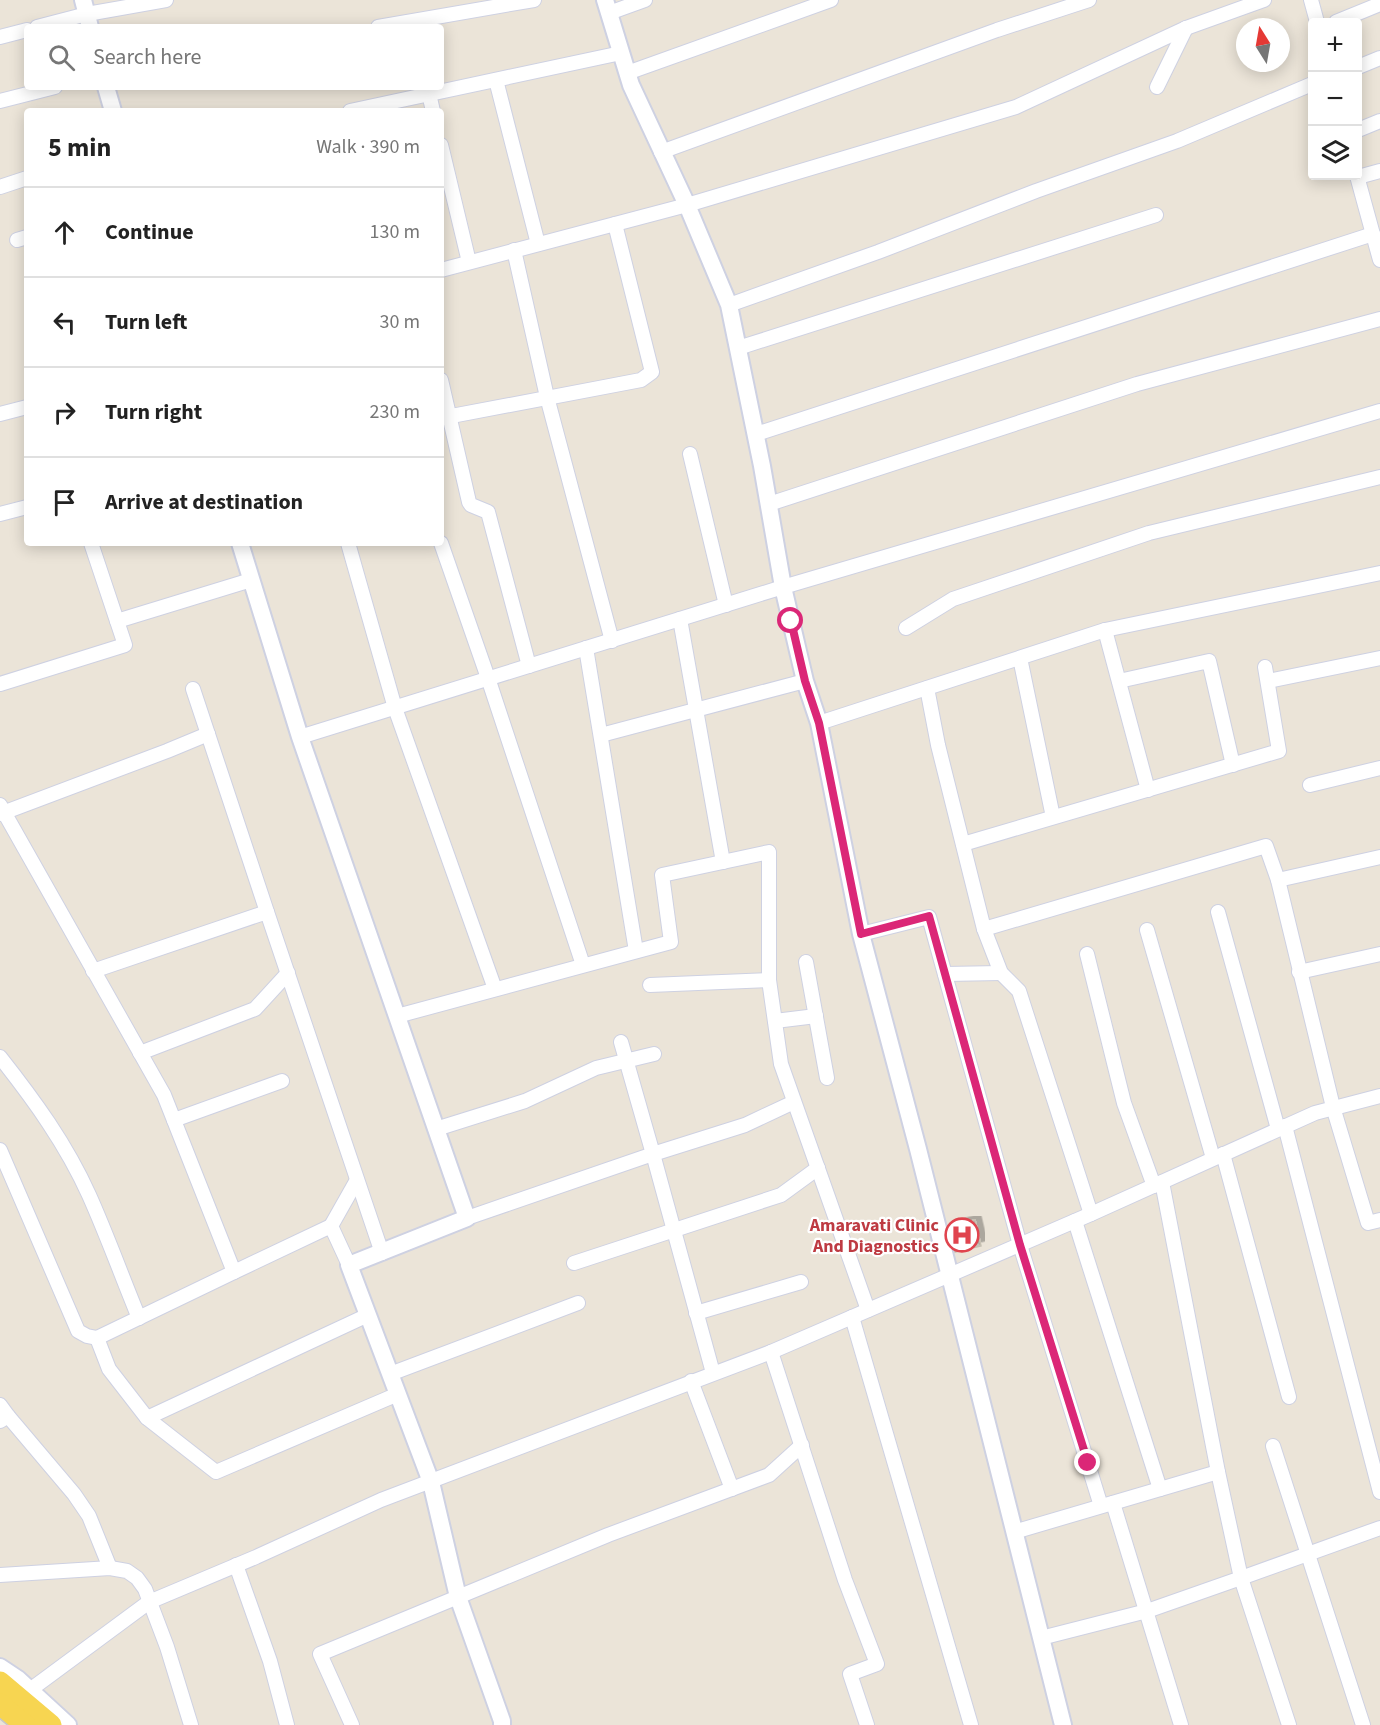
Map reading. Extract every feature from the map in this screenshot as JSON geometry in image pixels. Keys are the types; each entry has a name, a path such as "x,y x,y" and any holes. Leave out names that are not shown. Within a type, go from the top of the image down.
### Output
{"main road":[{"path":"0,1682 51,1725"},
{"path":"0,1704 25,1725"}],"street":[{"path":"48,24 86,14 166,0"},
{"path":"395,24 534,0"},
{"path":"645,0 607,6 627,73 729,305 756,434 783,587 805,681 819,723 861,934 1063,1725"},
{"path":"627,73 831,0"},
{"path":"661,152 997,30 1089,0"},
{"path":"444,269 687,205 1016,107 1186,28 1264,0"},
{"path":"1311,0 1316,18"},
{"path":"1346,18 1380,4"},
{"path":"1157,87 1186,28"},
{"path":"0,37 24,31"},
{"path":"368,108 621,53"},
{"path":"1362,65 1380,58"},
{"path":"496,80 538,244"},
{"path":"729,305 1177,141 1308,86"},
{"path":"0,102 44,90"},
{"path":"107,90 112,108"},
{"path":"429,94 432,108"},
{"path":"1362,128 1380,121"},
{"path":"444,158 469,262"},
{"path":"1362,175 1380,171"},
{"path":"0,187 24,179"},
{"path":"1360,180 1374,211 1373,234 1380,260"},
{"path":"738,348 1156,215"},
{"path":"529,666 488,512 469,502 445,417 641,380 652,372 615,224"},
{"path":"756,434 1373,234"},
{"path":"514,250 547,398 612,640"},
{"path":"769,504 1137,384 1380,319"},
{"path":"0,414 24,408"},
{"path":"300,737 783,587 1380,411"},
{"path":"690,454 726,605"},
{"path":"906,628 953,599 1149,533 1380,477"},
{"path":"0,514 24,508"},
{"path":"0,684 125,645 92,546"},
{"path":"241,546 300,737 467,1218"},
{"path":"349,546 395,708 495,989"},
{"path":"442,546 583,965"},
{"path":"819,723 1105,630 1380,573"},
{"path":"117,621 251,580"},
{"path":"680,619 723,862"},
{"path":"1105,630 1148,790"},
{"path":"586,648 636,951"},
{"path":"1020,658 1053,817"},
{"path":"1268,681 1380,658"},
{"path":"1119,681 1209,661 1233,765"},
{"path":"963,844 1279,751 1265,667"},
{"path":"601,735 805,681"},
{"path":"927,688 938,745 984,929 1001,973 1019,991 1091,1214"},
{"path":"193,689 382,1253"},
{"path":"208,734 167,752 1,810 164,1095 234,1272"},
{"path":"1310,785 1380,768"},
{"path":"984,929 1266,846 1278,880 1334,1107 1368,1223 1380,1221"},
{"path":"397,1016 671,942 662,875 769,852 769,980 781,1064 868,1310"},
{"path":"1278,880 1380,857"},
{"path":"93,971 267,912"},
{"path":"1218,912 1281,1128 1380,1492"},
{"path":"861,934 929,916 1020,1245 1107,1505 1147,1611 1181,1725"},
{"path":"1148,930 1289,1397"},
{"path":"1087,954 1124,1104 1158,1184 1242,1578 1289,1725"},
{"path":"1299,972 1380,954"},
{"path":"806,962 827,1078"},
{"path":"140,1053 255,1009 288,973"},
{"path":"945,974 1001,973"},
{"path":"650,985 769,980"},
{"path":"775,1021 816,1016"},
{"path":"621,1042 713,1372"},
{"path":"436,1129 525,1101 596,1068 654,1054"},
{"path":"0,1057 36,1103 88,1194 139,1318"},
{"path":"174,1120 282,1081"},
{"path":"30,1690 149,1602 381,1500 713,1372 771,1352 1091,1214 1315,1113 1380,1096"},
{"path":"349,1264 467,1218 745,1125 794,1102"},
{"path":"0,1150 78,1331 97,1338 331,1226 357,1179"},
{"path":"574,1263 781,1195 818,1168"},
{"path":"1075,1221 1160,1489"},
{"path":"331,1226 349,1264 431,1482 458,1597 502,1725"},
{"path":"696,1313 801,1282"},
{"path":"390,1374 578,1303"},
{"path":"147,1418 368,1316"},
{"path":"852,1317 971,1725"},
{"path":"97,1338 109,1369 147,1418 216,1472 398,1394"},
{"path":"771,1352 845,1580 877,1664 850,1674 867,1725"},
{"path":"691,1381 732,1489"},
{"path":"3,1414 74,1494 89,1516 110,1568"},
{"path":"352,1725 320,1654 608,1535 769,1475 802,1445"},
{"path":"1273,1446 1363,1725"},
{"path":"1014,1532 1218,1472"},
{"path":"1041,1638 1147,1611 1380,1528"},
{"path":"236,1565 270,1661 287,1725"},
{"path":"0,1575 110,1568 127,1571 137,1578 145,1589 167,1647 191,1725"},
{"path":"0,1667 30,1690 68,1725"},
{"path":"0,1715 12,1725"}],"building":[{"path":"975,1220 981,1246 955,1252 948,1227"}],"place":[{"name":"Amaravati Clinic And Diagnostics","path":"962,1235"}],"route":[{"path":"791,621 805,681 819,723 861,934 929,916 1020,1245 1088,1463"}]}
